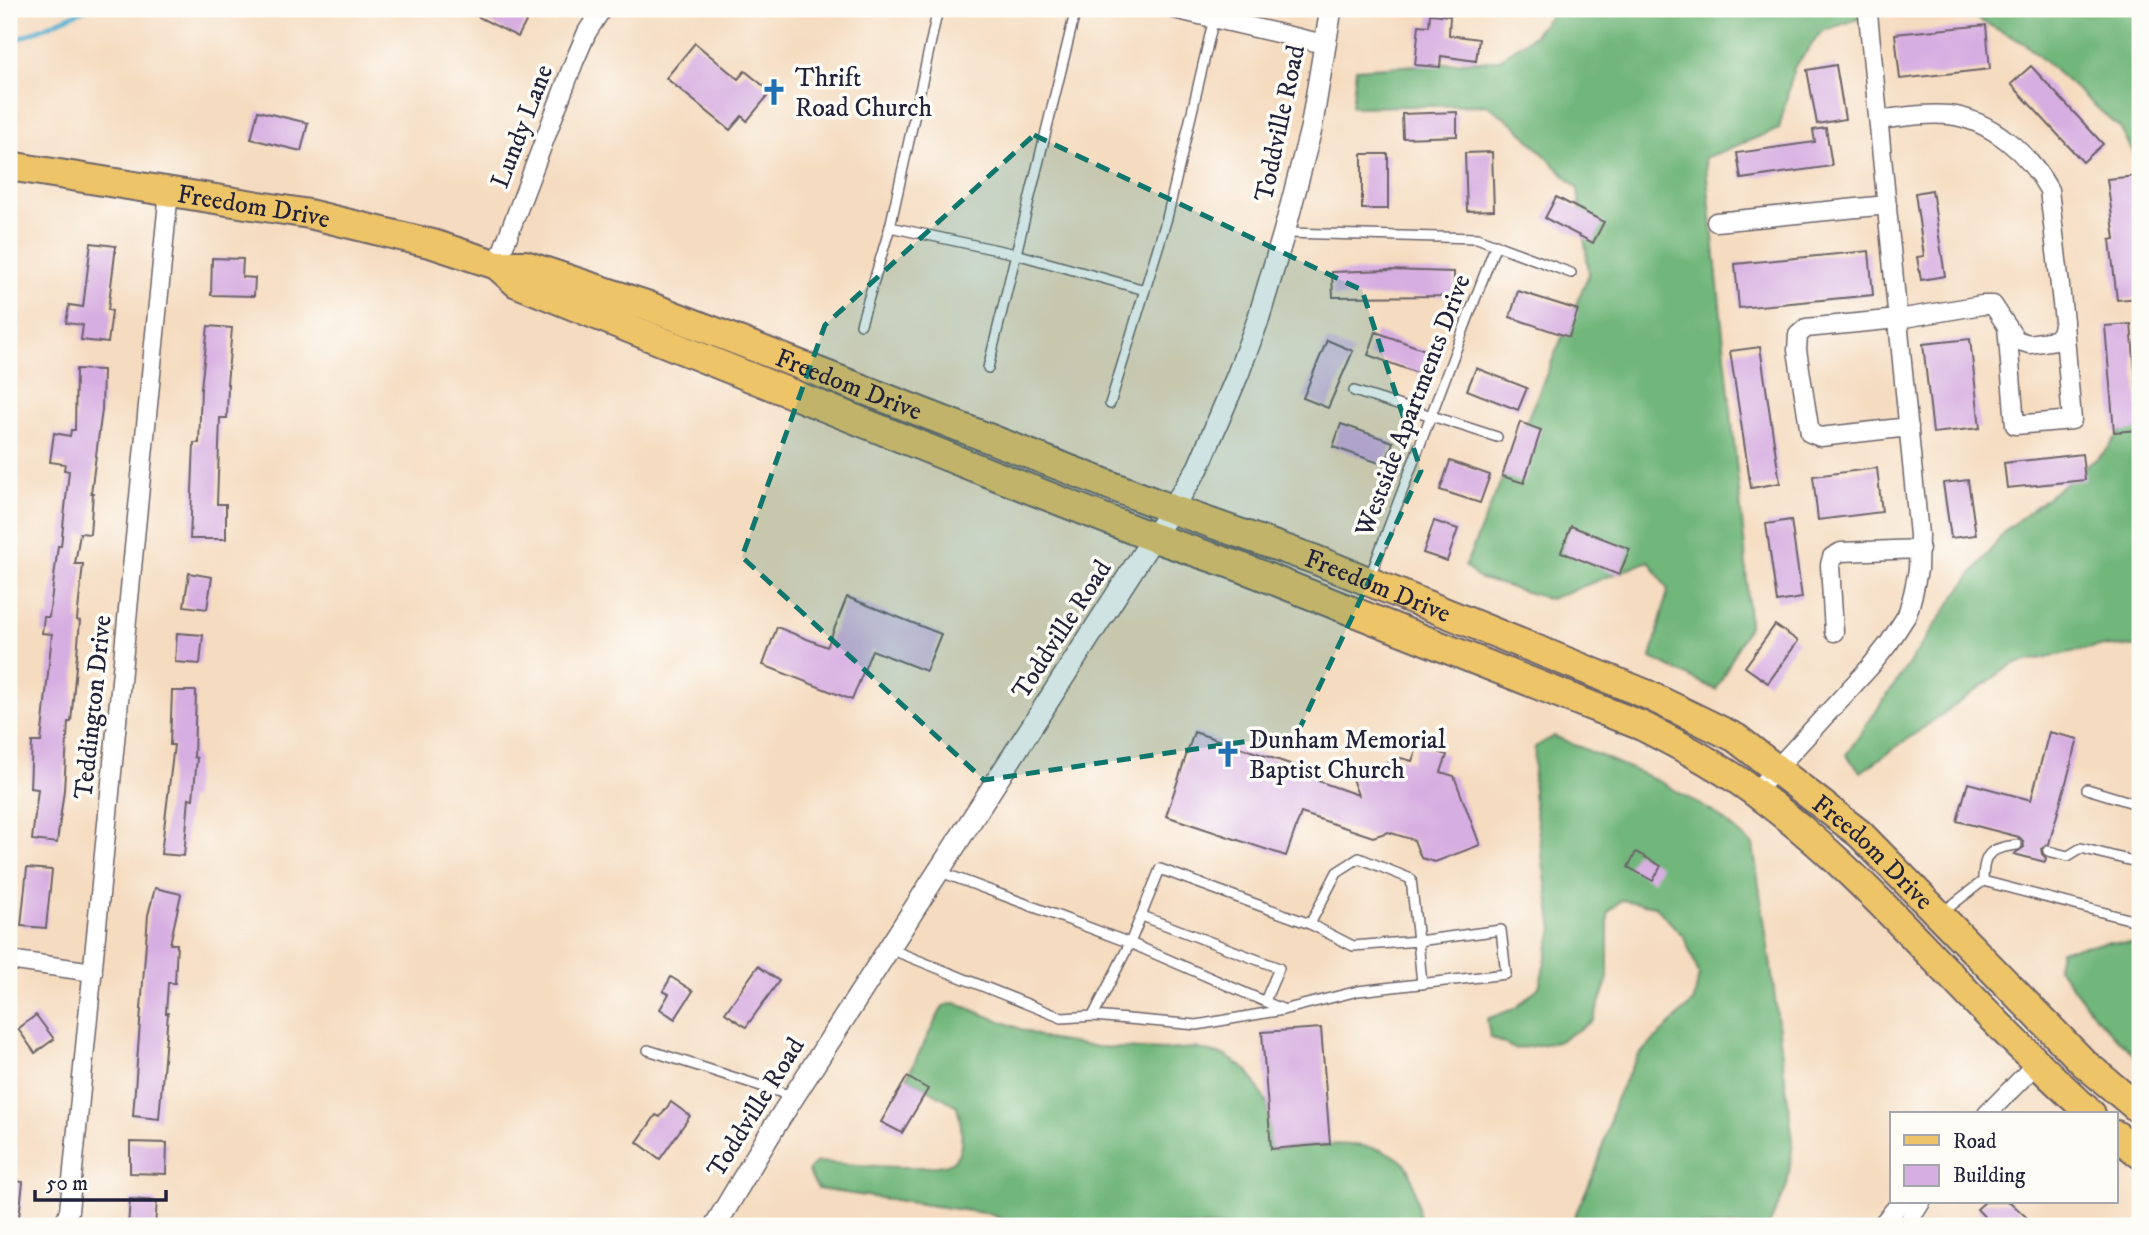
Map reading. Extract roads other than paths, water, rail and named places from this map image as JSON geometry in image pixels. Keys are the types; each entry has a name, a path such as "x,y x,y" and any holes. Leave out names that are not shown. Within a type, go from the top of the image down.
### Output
{"main road":[{"name":"Freedom Drive","path":"9,166 309,214 433,244 496,265 525,265 646,305 1171,509 1316,560 1646,694 1736,738 1860,834 2084,1063 2140,1110"},
{"name":"Freedom Drive","path":"496,265 516,284 1152,537 1243,568 1642,726 1703,758 1755,792 1826,849 2089,1112"},
{"path":"2118,1137 2140,1154"}],"street":[{"name":"Lundy Lane","path":"496,265 574,62 587,32 602,9"},
{"path":"1174,9 1325,44"},
{"name":"Toddville Road","path":"715,1226 888,948 1198,468 1258,320 1284,233 1311,129 1331,9"},
{"path":"1755,792 1889,643 1907,615 1916,582 1920,549 1868,14"},
{"path":"1879,120 1914,115 1948,115 1976,121 2017,150 2039,174 2049,190 2072,420 2015,425 2007,326"},
{"name":"Teddington Drive","path":"63,1226 69,1211 169,191"},
{"path":"1716,222 1887,205"},
{"path":"1909,427 1820,437 1810,433 1797,350 1798,335 1806,328 1993,305 2016,340 2037,343 2055,340 2062,332 2064,321"},
{"path":"1834,632 1830,565 1832,557 1840,552 1920,549"},
{"path":"9,960 93,972"},
{"path":"1989,1112 2037,1063"},
{"path":"1881,1226 1899,1204"},
{"path":"1906,1226 1920,1204"}],"lane":[{"path":"861,324 890,227 938,9"},
{"path":"988,368 1076,9"},
{"path":"1110,404 1167,218 1214,18"},
{"path":"890,227 1016,254 1145,289"},
{"path":"1284,233 1477,238 1571,273"},
{"name":"Westside Apartments Drive","path":"1368,581 1496,244"},
{"path":"1354,391 1497,438"},
{"path":"2087,789 2140,805"},
{"path":"1939,915 1983,881 1984,860 1989,853 2001,847 2017,845"},
{"path":"2048,851 2068,856 2081,848 2140,863"},
{"path":"1310,924 1337,872 1359,858 1411,879 1422,984"},
{"path":"888,948 1062,1018 1093,1016 1197,1026 1283,1010 1359,991 1506,975 1501,930 1353,946 1310,924 1160,869 1130,943 1093,1016"},
{"path":"938,872 1130,943 1283,1010"},
{"path":"1983,881 2140,922"},
{"path":"1142,916 1279,968 1265,1001"},
{"path":"648,1051 794,1096"}],"waterway":[{"path":"9,43 86,9"}],"place":[{"name":"Thrift Road Church","path":"774,92"},
{"name":"Dunham Memorial Baptist Church","path":"1228,754"}]}
